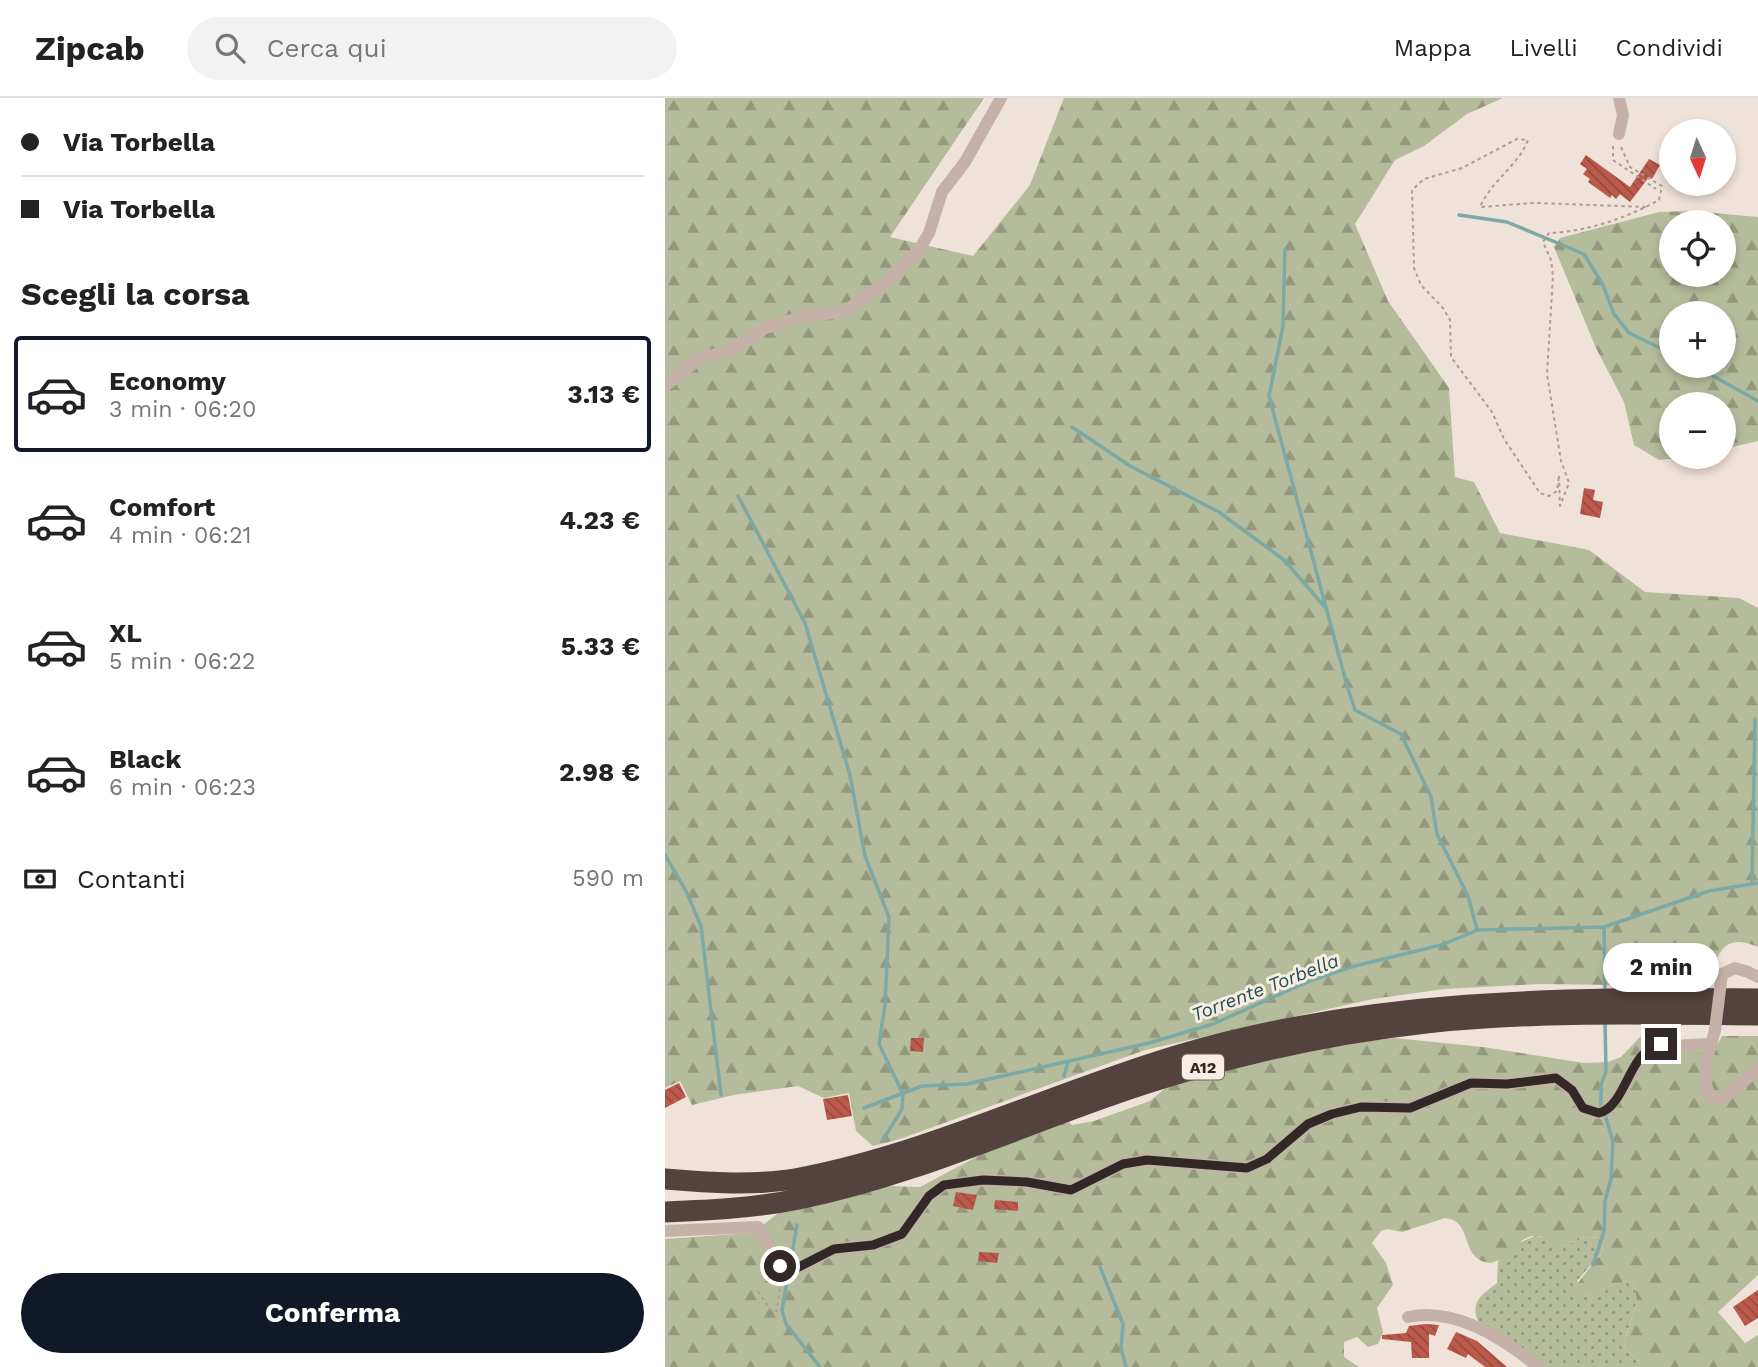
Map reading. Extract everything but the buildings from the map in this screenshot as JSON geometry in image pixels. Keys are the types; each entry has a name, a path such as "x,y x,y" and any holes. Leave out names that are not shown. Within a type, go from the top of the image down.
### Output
{"highway":[{"name":"A12","path":"665,1179 747,1181 797,1178 837,1169 980,1125 1179,1055 1346,1018 1440,1005 1540,999 1758,999"},
{"name":"A12","path":"665,1212 734,1209 812,1196 870,1180 1183,1072 1352,1034 1427,1023 1528,1015 1758,1015"}],"street":[{"path":"665,386 700,358 730,351 765,328 805,316 844,312 886,282 919,250 929,233 942,192 965,162 1001,98"},
{"path":"1619,98 1623,115 1619,134"},
{"path":"1753,974 1735,968 1722,975 1715,1030 1709,1044 1706,1082 1709,1093 1715,1099 1728,1096 1758,1069"},
{"path":"665,1231 758,1227 780,1266 793,1270 834,1249 890,1241 902,1234 929,1196 944,1185 983,1180 1027,1182 1071,1190 1123,1164 1147,1160 1247,1168 1267,1159 1308,1124 1332,1114 1361,1107 1410,1108 1471,1083 1507,1084 1556,1078 1572,1090 1583,1108 1599,1113 1610,1108 1630,1074 1652,1047 1709,1044"},
{"path":"1408,1317 1437,1315 1474,1325 1538,1367"}],"path":[{"path":"1619,134 1612,148 1613,160 1655,188"},
{"path":"1619,134 1624,158 1630,167 1662,186 1659,200 1647,207 1580,229 1549,233 1543,242 1551,260 1553,276 1547,374 1561,461 1569,483 1560,506 1559,475 1557,491 1549,496 1540,493 1504,439 1492,412 1451,357 1450,320 1443,307 1421,285 1414,268 1412,190 1424,179 1462,168 1517,139 1528,140 1499,182 1485,195 1480,207 1535,203 1647,207"},
{"path":"758,1291 771,1311 777,1311 781,1296 780,1266"}],"green space":[{"path":"665,98 984,98 890,237 973,256 1030,185 1064,98 1503,98 1467,114 1424,146 1395,160 1355,224 1388,301 1449,388 1455,477 1474,482 1500,533 1589,550 1645,592 1739,598 1758,608 1758,947 1743,942 1724,947 1709,972 1692,986 1540,984 1444,989 1373,999 1145,1050 900,1139 873,1146 856,1131 849,1093 824,1098 798,1086 734,1095 692,1105 680,1081 665,1088"},
{"path":"1659,212 1659,287 1736,287 1736,215 1758,217 1758,441 1736,446 1736,392 1659,392 1659,460 1634,445 1624,402 1596,348 1554,247 1560,238"},
{"path":"1641,1036 1713,1052 1722,1036 1758,1036 1758,1275 1718,1312 1745,1343 1758,1335 1758,1367 1641,1367 1638,1359 1625,1350 1624,1343 1637,1301 1633,1279 1585,1295 1577,1295 1574,1288 1603,1251 1600,1237 1584,1238 1563,1246 1533,1236 1520,1242 1502,1258 1489,1263 1475,1257 1459,1225 1445,1218 1402,1232 1387,1229 1381,1231 1372,1243 1386,1263 1393,1285 1377,1308 1383,1332 1378,1344 1368,1347 1357,1337 1344,1342 1344,1357 1359,1367 665,1367 665,1239 752,1233 784,1209 891,1186 920,1187 1010,1139 1064,1118 1072,1125 1094,1121 1150,1101 1174,1081 1296,1050 1394,1038 1483,1047 1584,1063 1608,1062 1621,1057"},
{"path":"1535,1236 1550,1239 1563,1246 1584,1238 1600,1237 1603,1251 1577,1281 1585,1295 1633,1279 1637,1301 1624,1343 1625,1350 1638,1359 1641,1367 1542,1367 1478,1321 1475,1309 1482,1295 1497,1283 1498,1261 1514,1245"}],"waterway":[{"path":"1459,215 1507,222 1584,254 1603,285 1614,314 1629,333 1659,347"},
{"path":"1285,249 1283,326 1269,396 1348,689 1355,710 1401,734 1431,797 1437,834 1468,896 1477,929"},
{"path":"1717,378 1758,401"},
{"path":"1072,427 1130,466 1219,512 1284,560 1325,607"},
{"path":"738,496 805,623 850,775 865,856 889,917 885,1005 879,1044 903,1094 902,1109 883,1140"},
{"path":"1752,881 1755,719"},
{"path":"665,855 686,891 701,926 721,1095"},
{"name":"Torrente Torbella","path":"864,1108 922,1086 967,1084 1149,1043 1213,1024 1312,980 1355,966 1441,945 1478,930 1604,927 1709,891 1758,883"},
{"path":"1604,927 1605,990"},
{"path":"1601,1108 1601,1085 1606,1071 1605,1022"},
{"path":"1064,1076 1068,1062"},
{"path":"1593,1265 1604,1231 1605,1201 1611,1179 1613,1142 1605,1114"},
{"path":"797,1225 782,1310 786,1324 820,1367"},
{"path":"1100,1267 1123,1324 1121,1348 1126,1367"}],"route":[{"path":"780,1266 793,1270 834,1249 890,1241 902,1234 929,1196 944,1185 983,1180 1027,1182 1071,1190 1123,1164 1147,1160 1247,1168 1267,1159 1308,1124 1332,1114 1361,1107 1401,1110 1410,1108 1471,1083 1507,1084 1556,1078 1572,1090 1587,1111 1605,1112 1614,1103 1619,1091 1646,1052 1661,1044"}]}
